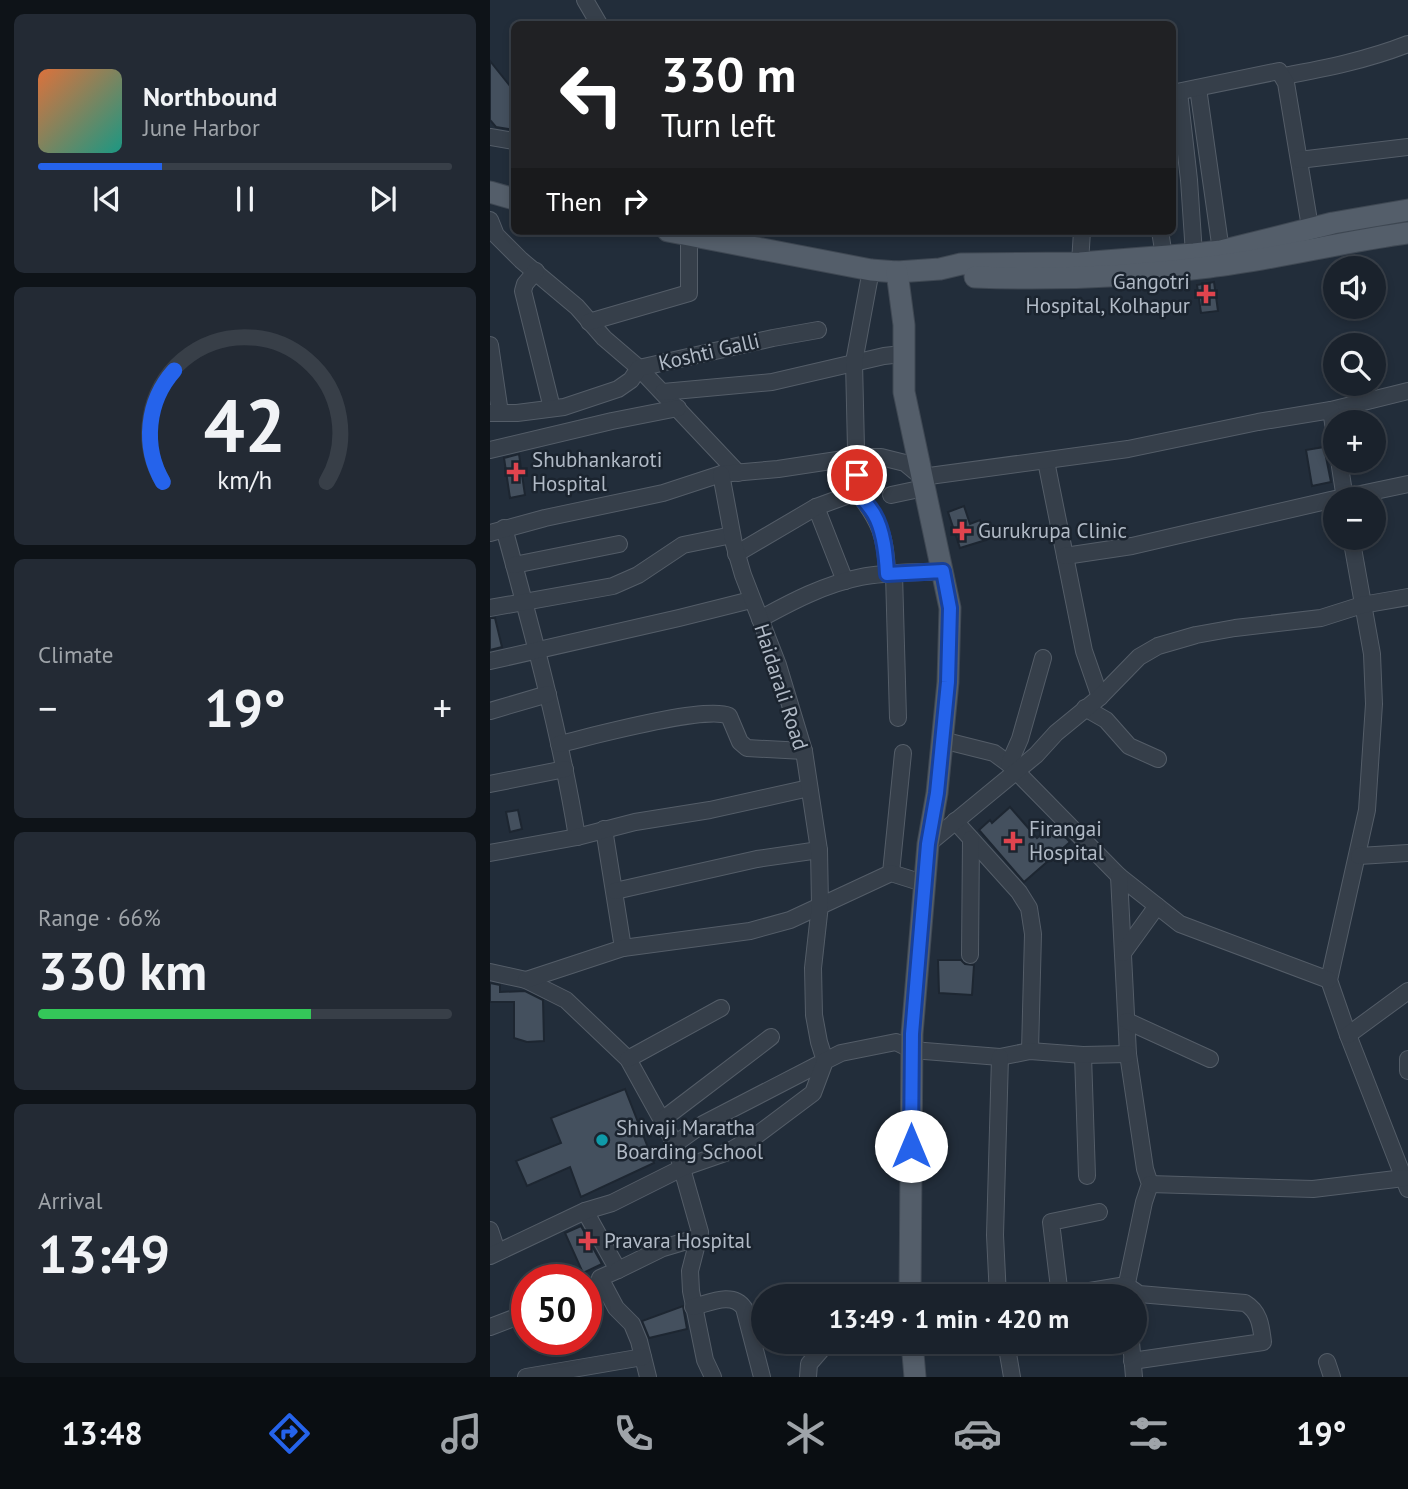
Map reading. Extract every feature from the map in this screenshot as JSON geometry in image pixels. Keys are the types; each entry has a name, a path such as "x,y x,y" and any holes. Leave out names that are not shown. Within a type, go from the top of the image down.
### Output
{"main road":[{"path":"490,192 511,199"},
{"path":"940,269 960,277 1080,279 1212,267 1408,210"},
{"path":"725,236 871,270 897,272 940,269 961,264 1080,263 1194,254 1312,239 1408,233"},
{"path":"897,272 904,325 904,392 950,608 948,682 937,793 928,844 912,1050 910,1284"},
{"path":"913,1354 915,1377"}],"street":[{"path":"585,0 597,21"},
{"path":"1284,76 1351,64 1408,44"},
{"path":"1194,254 1189,180 1176,93 1272,71 1279,71 1284,76 1312,239"},
{"path":"1198,88 1221,251"},
{"path":"490,137 511,140"},
{"path":"1299,160 1408,147"},
{"path":"490,220 496,235 639,368 738,474"},
{"path":"589,321 689,293 679,235"},
{"path":"1080,263 1082,235"},
{"path":"1161,235 1164,256"},
{"path":"871,270 854,362 857,492 875,515 887,556 898,718"},
{"path":"536,271 525,284 523,291 552,408"},
{"name":"Koshti Galli","path":"495,413 564,407 618,388 631,380 639,368 818,330"},
{"path":"490,345 495,413"},
{"path":"663,392 772,382 854,362 902,354"},
{"path":"1331,410 1408,391"},
{"path":"490,450 678,408"},
{"path":"891,495 923,483 1128,449 1323,411"},
{"path":"577,837 565,769 525,602 514,565 497,530 663,493 721,474 738,474 857,457 905,463 923,483"},
{"path":"1046,461 1084,651 1100,697"},
{"name":"Haidarali Road","path":"721,474 737,554 751,600 778,665 804,751 819,850 820,905 813,980 814,1015 818,1042 825,1061"},
{"path":"1386,489 1408,484"},
{"path":"737,554 816,507 857,492"},
{"path":"1065,556 1132,546 1323,502"},
{"path":"816,507 845,581"},
{"path":"490,608 613,586 638,575 683,545 732,534"},
{"path":"514,565 619,544"},
{"path":"1150,1184 1314,1189 1406,1184 1329,980 1359,856 1367,810 1374,704 1372,654 1353,550"},
{"path":"760,619 790,602 845,581 890,574 943,571"},
{"path":"928,844 1012,767 1036,755 1056,733 1100,697 1139,657 1158,646 1235,628 1321,618 1362,605 1408,597"},
{"path":"490,661 751,600"},
{"path":"1012,767 1043,658"},
{"path":"490,711 548,694"},
{"path":"1085,708 1106,720 1129,746 1158,759"},
{"path":"559,744 666,720 721,713 732,720 740,742 747,748 804,751"},
{"path":"942,740 994,753 1012,767 1119,876 1180,924 1329,980"},
{"path":"891,873 903,753"},
{"path":"490,784 565,769"},
{"path":"490,853 809,788"},
{"path":"956,821 1019,892 1028,908 1033,934 1030,1051"},
{"path":"604,829 623,948"},
{"path":"970,955 971,839"},
{"path":"615,891 757,859 819,850"},
{"path":"1359,856 1408,853"},
{"path":"526,980 623,948 750,931 790,920 891,873 926,884"},
{"path":"1119,876 1128,1054 1145,1168 1150,1184 1128,1284"},
{"path":"1123,953 1157,906"},
{"path":"490,972 526,980 566,1000 628,1059 662,1120 675,1144 700,1237 690,1271 693,1307 705,1360 713,1377"},
{"path":"1348,1035 1408,992"},
{"path":"628,1059 721,1007"},
{"path":"1127,1021 1210,1059"},
{"path":"662,1120 771,1037"},
{"path":"675,1144 703,1124 841,1053 896,1042 912,1050 1000,1057 1030,1051 1083,1055 1128,1054"},
{"path":"1083,1055 1087,1176"},
{"path":"997,1284 995,1235 1000,1057"},
{"path":"1408,1059 1408,1071"},
{"path":"490,1230 494,1254 585,1211 612,1203 682,1168 727,1152 757,1135 813,1093 825,1061"},
{"path":"585,1211 618,1270"},
{"path":"1059,1284 1051,1222 1100,1212"},
{"path":"602,1277 663,1248 700,1237"},
{"path":"602,1292 632,1324 648,1377"},
{"path":"1133,1369 1263,1342 1254,1308 1245,1303 1147,1295"},
{"path":"693,1307 722,1299 740,1301 762,1377"},
{"path":"490,1327 511,1319"},
{"path":"808,1377 809,1364 818,1354"},
{"path":"1008,1354 1012,1377"},
{"path":"526,1377 642,1357"}],"building":[{"path":"490,61 511,87 511,130 496,127 490,120"},
{"path":"1214,282 1218,311 1201,313 1197,285"},
{"path":"1323,447 1323,473 1329,473 1331,482 1312,486 1306,450"},
{"path":"519,454 525,495 510,498 504,458"},
{"path":"964,506 970,524 980,520 986,540 960,548 948,512"},
{"path":"490,618 495,618 502,647 490,650"},
{"path":"1010,807 1037,838 1053,824 1070,842 1024,882 979,830 990,820 992,823"},
{"path":"518,810 522,829 510,832 506,812"},
{"path":"938,960 961,960 965,964 974,965 972,995 939,993"},
{"path":"490,983 500,985 500,992 525,991 543,1000 544,1041 527,1042 514,1038 514,1002 490,1002"},
{"name":"Shivaji Maratha Boarding School","path":"625,1089 654,1163 581,1197 570,1167 527,1186 516,1161 561,1143 551,1118"},
{"path":"581,1226 602,1264 579,1264 565,1233"},
{"path":"683,1306 687,1329 649,1338 642,1321"}],"place":[{"name":"Gangotri Hospital, Kolhapur","path":"1206,294"},
{"name":"Shubhankaroti Hospital","path":"516,472"},
{"name":"Gurukrupa Clinic","path":"962,531"},
{"name":"Firangai Hospital","path":"1013,841"},
{"name":"Shivaji Maratha Boarding School","path":"602,1140"},
{"name":"Pravara Hospital","path":"588,1241"}],"route":[{"path":"857,475 857,492 875,515 881,532 887,556 887,574 943,571 950,608 948,682 937,793 928,844 912,1034 911,1146"}]}
